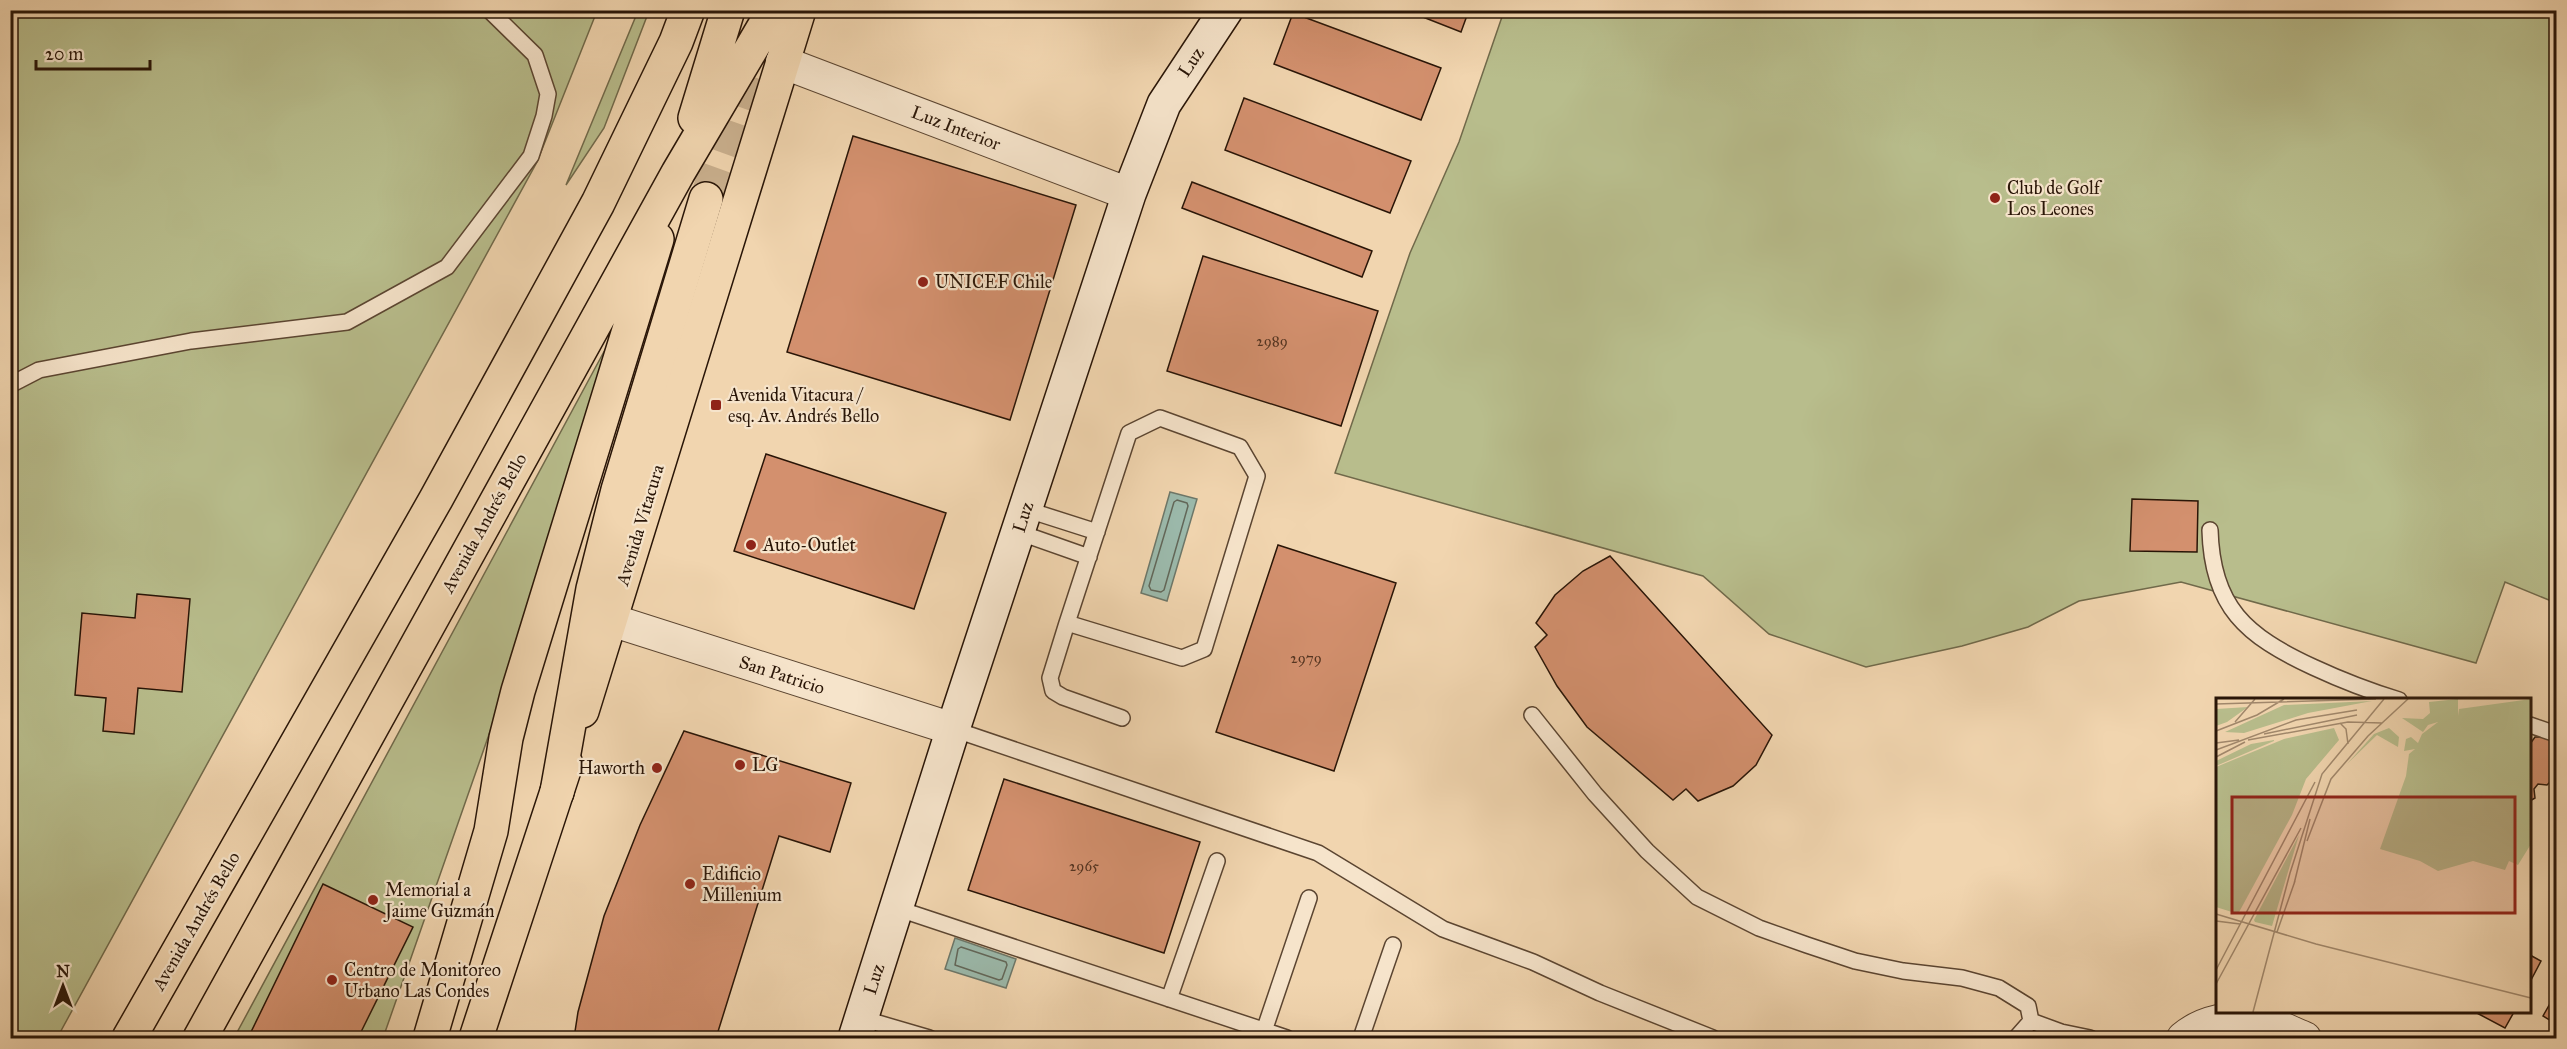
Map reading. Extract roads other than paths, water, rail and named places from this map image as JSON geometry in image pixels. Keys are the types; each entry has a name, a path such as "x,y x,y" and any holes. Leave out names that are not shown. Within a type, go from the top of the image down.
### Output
{"main road":[{"name":"Avenida Andrés Bello","path":"129,1038 436,499 598,203 667,62 688,10"},
{"path":"430,1038 488,841 506,738 518,691 728,10"},
{"name":"Avenida Andrés Bello","path":"200,1038 678,173 774,10"},
{"name":"Avenida Vitacura","path":"476,1038 557,792 800,10"},
{"path":"557,792 580,656 601,556 618,490 706,199"}],"street":[{"name":"Luz","path":"858,1028 952,729 1129,194 1164,104 1226,10"},
{"name":"Luz Interior","path":"783,62 1129,194"},
{"name":"San Patricio","path":"611,620 952,729"},
{"path":"2183,1038 2198,1027 2213,1021 2258,1020 2306,1038"}],"lane":[{"path":"10,385 39,370 191,341 347,322 447,267 531,156 544,116 548,94 535,55 489,10"},
{"path":"1067,623 1182,658 1204,649 1257,476 1240,447 1160,418 1129,433 1067,623 1050,678 1053,691 1063,697 1122,718"},
{"path":"1022,521 1097,531"},
{"path":"1022,521 1089,557"},
{"path":"2210,530 2214,570 2221,589 2237,616 2259,639 2336,677 2396,698"},
{"path":"1532,715 1595,794 1647,851 1697,897 1759,928 1855,961 1903,971 1962,978 1999,988 2028,1006 2031,1021"},
{"path":"2531,726 2556,734"},
{"path":"952,729 1318,854 1443,929 1533,962 1640,1010 1713,1038"},
{"path":"1169,999 1217,861"},
{"path":"1264,1031 1309,898"},
{"path":"896,908 1287,1038"},
{"path":"1361,1038 1393,945"},
{"path":"2016,1038 2031,1021"},
{"path":"2031,1021 2061,1032 2090,1038"},
{"path":"858,1028 929,1038"}],"water":[{"path":"1170,492 1197,499 1167,601 1141,593"},
{"path":"955,938 1016,959 1006,988 945,969"}],"tunnel":[{"path":"706,199 757,56"}],"place":[{"name":"Club de Golf Los Leones","path":"1995,198"},
{"name":"UNICEF Chile","path":"923,282"},
{"name":"Avenida Vitacura / esq. Av. Andrés Bello","path":"716,405"},
{"name":"Auto-Outlet","path":"751,545"},
{"name":"LG","path":"740,765"},
{"name":"Haworth","path":"657,768"},
{"name":"Edificio Millenium","path":"690,884"},
{"name":"Memorial a Jaime Guzmán","path":"373,900"},
{"name":"Centro de Monitoreo Urbano Las Condes","path":"332,980"}]}
